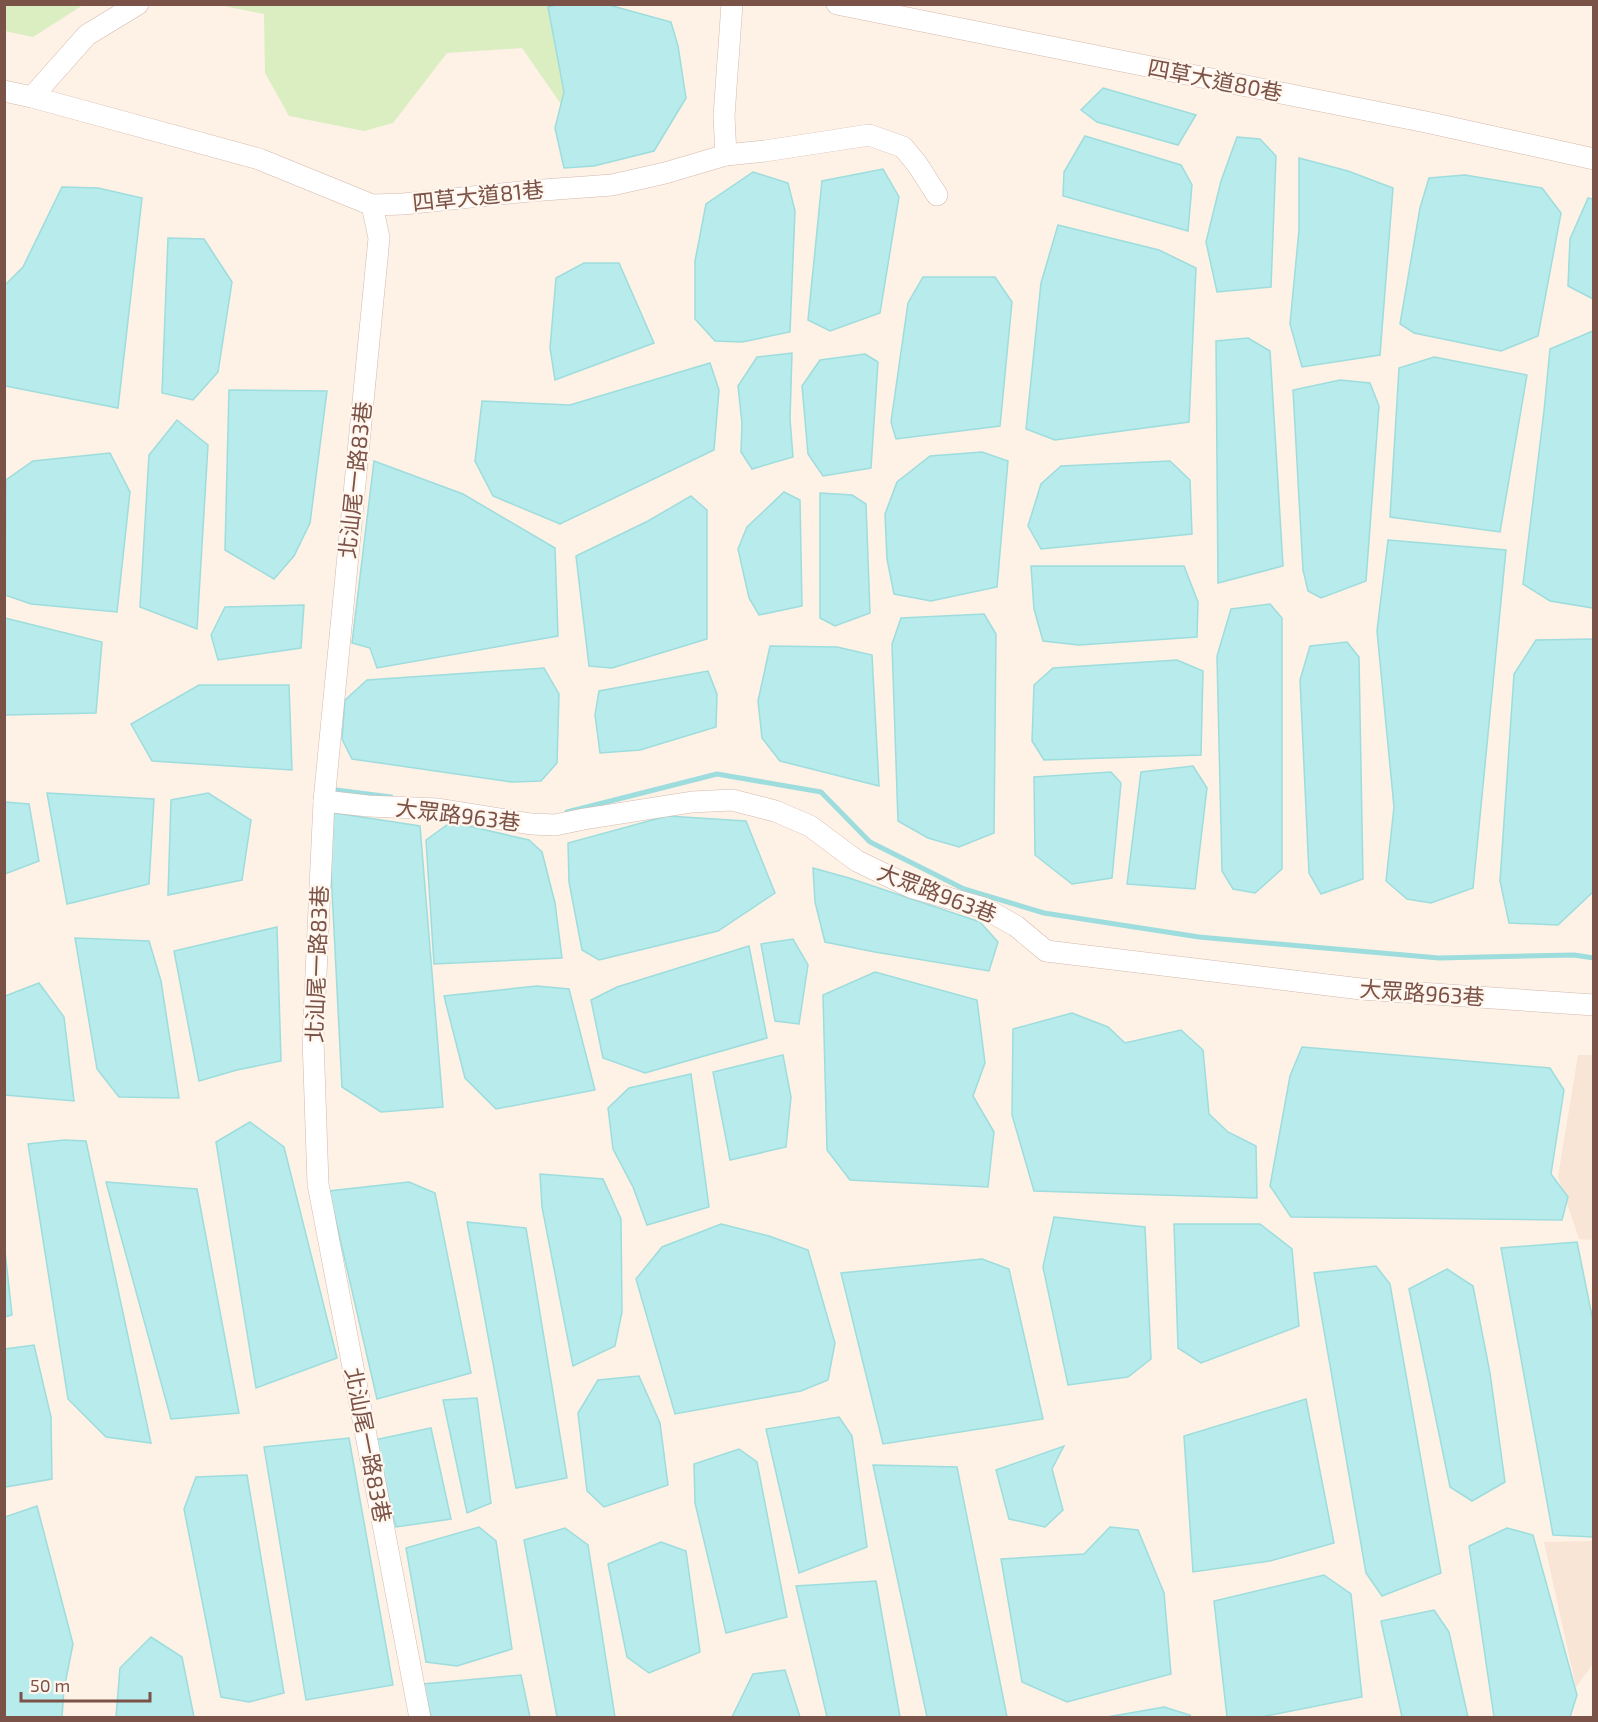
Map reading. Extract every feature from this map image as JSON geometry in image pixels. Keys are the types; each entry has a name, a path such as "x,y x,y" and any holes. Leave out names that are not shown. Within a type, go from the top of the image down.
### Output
{"lane":[{"path":"32,97 87,35 138,4"},
{"path":"726,155 724,116 732,4"},
{"name":"四草大道80巷","path":"837,4 1426,122 1593,159"},
{"name":"四草大道81巷","path":"4,91 259,159 372,205 612,185 665,173 726,155 869,135 903,147 937,195"},
{"name":"北汕尾一路83巷","path":"372,205 379,238 324,801 314,1039 318,1184 420,1718"},
{"name":"大眾路963巷","path":"324,801 368,806 438,809 531,824 555,825 692,802 732,800 775,811 810,826 857,861 913,888 984,908 1016,926 1046,951 1361,989 1593,1005"}],"shaded area":[{"path":"1578,1055 1593,1055 1593,1240 1579,1239 1558,1177"},
{"path":"1593,1541 1593,1664 1576,1687 1544,1542"}],"green space":[{"path":"5,4 83,5 33,37 5,31"},
{"path":"219,5 573,5 570,117 522,48 447,53 393,123 364,131 289,116 265,73 264,14"}],"water":[{"path":"609,5 671,22 678,46 686,98 654,151 594,166 564,168 555,128 564,92 548,7"},
{"path":"1103,88 1196,115 1178,145 1097,122 1081,110"},
{"path":"1085,136 1181,165 1192,185 1188,231 1063,196 1064,172"},
{"path":"1237,137 1260,139 1276,156 1271,287 1217,292 1206,242 1221,181"},
{"path":"1299,158 1348,171 1393,188 1380,355 1302,367 1290,324 1299,230"},
{"path":"883,169 899,197 880,313 830,331 808,320 822,181"},
{"path":"753,172 788,183 795,211 790,332 742,342 715,341 695,319 695,261 706,204"},
{"path":"1465,175 1542,188 1561,213 1538,336 1501,351 1414,333 1400,324 1420,208 1429,178"},
{"path":"62,187 98,188 142,198 118,408 5,386 5,285 23,267"},
{"path":"1588,198 1593,199 1593,299 1568,286 1570,239"},
{"path":"1058,225 1159,250 1196,268 1189,422 1055,440 1026,429 1041,283"},
{"path":"168,238 204,239 232,282 218,372 193,400 162,393"},
{"path":"584,263 619,263 654,343 555,380 550,348 556,278"},
{"path":"923,277 995,277 1012,302 1000,426 896,439 891,422 908,303"},
{"path":"1593,331 1593,608 1550,601 1523,584 1550,349"},
{"path":"1248,338 1270,351 1283,566 1218,583 1216,341"},
{"path":"792,353 790,419 793,457 752,469 741,452 742,423 738,386 757,357"},
{"path":"865,354 878,362 871,468 823,476 808,454 802,386 820,360"},
{"path":"1434,357 1527,375 1500,532 1390,517 1399,368"},
{"path":"710,363 719,390 714,450 560,524 493,496 475,461 482,401 570,405"},
{"path":"1340,380 1370,383 1379,406 1366,581 1321,598 1308,591 1303,570 1293,390"},
{"path":"229,390 327,391 310,523 294,556 274,579 225,550"},
{"path":"177,420 208,445 197,629 140,607 149,455"},
{"path":"982,452 1008,461 997,587 931,601 894,594 887,559 885,514 897,482 930,456"},
{"path":"110,453 130,492 117,612 31,604 5,595 6,480 33,461"},
{"path":"374,461 463,494 555,548 558,636 377,668 370,648 352,643"},
{"path":"1170,461 1190,480 1192,534 1041,549 1028,526 1041,484 1061,466"},
{"path":"784,492 800,500 802,606 759,615 749,598 738,549 747,527"},
{"path":"820,493 852,495 866,504 870,613 835,626 820,618"},
{"path":"691,496 707,510 707,639 612,668 589,666 576,556 648,521"},
{"path":"1388,540 1506,550 1473,888 1431,903 1407,899 1386,881 1394,807 1377,631"},
{"path":"1031,566 1184,566 1198,602 1197,637 1079,645 1043,641 1034,609"},
{"path":"1270,604 1282,618 1282,869 1255,893 1233,889 1222,871 1217,656 1231,609"},
{"path":"304,605 301,648 218,660 211,635 225,607"},
{"path":"984,614 996,634 994,833 959,847 928,838 898,821 892,644 901,618"},
{"path":"5,618 102,642 96,713 5,715"},
{"path":"1593,639 1593,892 1558,925 1509,923 1500,881 1514,674 1536,640"},
{"path":"1347,642 1359,657 1363,879 1321,894 1309,873 1300,680 1310,646"},
{"path":"770,646 837,647 872,655 879,786 780,761 762,738 758,701"},
{"path":"1177,660 1203,671 1201,755 1044,760 1032,741 1034,685 1053,668"},
{"path":"544,668 559,694 557,763 541,781 512,782 352,759 342,739 345,700 367,680"},
{"path":"708,671 717,694 716,727 640,750 600,753 595,715 599,691"},
{"path":"199,685 289,685 292,770 152,761 131,724"},
{"path":"1193,766 1207,788 1195,889 1127,884 1141,772"},
{"path":"1111,772 1121,783 1112,878 1072,884 1035,855 1034,777"},
{"path":"47,793 154,799 149,884 67,904"},
{"path":"208,793 251,820 242,880 168,895 171,800"},
{"path":"5,802 29,804 39,861 5,874"},
{"path":"328,812 420,826 443,1107 381,1112 342,1087"},
{"path":"667,816 746,821 775,893 718,931 599,960 582,950 569,882 568,843"},
{"path":"451,822 529,840 542,852 555,903 562,958 434,964 426,840"},
{"path":"813,868 980,922 998,942 989,971 825,942 815,902"},
{"path":"277,927 281,1061 199,1081 174,951"},
{"path":"75,938 149,941 161,981 179,1098 119,1097 97,1069"},
{"path":"793,939 808,965 799,1024 775,1021 761,944"},
{"path":"749,946 767,1038 645,1073 603,1058 591,1000 617,987"},
{"path":"875,972 977,1000 985,1063 973,1096 994,1132 988,1187 850,1180 827,1150 823,995"},
{"path":"39,983 64,1017 74,1101 5,1095 5,996"},
{"path":"537,986 569,989 595,1090 496,1109 465,1078 444,996"},
{"path":"1072,1013 1108,1027 1125,1043 1181,1030 1203,1050 1209,1114 1228,1132 1256,1146 1257,1198 1034,1191 1012,1115 1013,1029"},
{"path":"1302,1047 1550,1068 1564,1090 1551,1174 1568,1197 1562,1220 1291,1217 1270,1186 1290,1076"},
{"path":"783,1055 791,1097 786,1147 730,1160 713,1072"},
{"path":"691,1074 709,1207 647,1225 633,1187 613,1149 608,1108 629,1088"},
{"path":"250,1122 284,1147 337,1358 256,1388 216,1142"},
{"path":"64,1140 86,1141 151,1443 106,1437 68,1399 28,1144"},
{"path":"540,1174 603,1179 621,1219 622,1312 615,1346 573,1366 542,1207"},
{"path":"106,1182 197,1189 239,1413 171,1419"},
{"path":"409,1182 435,1193 471,1373 377,1399 329,1191"},
{"path":"1054,1217 1145,1227 1151,1359 1128,1377 1068,1385 1043,1267"},
{"path":"467,1222 526,1228 567,1478 516,1488"},
{"path":"721,1224 769,1236 808,1250 835,1343 828,1380 801,1391 675,1414 636,1279 662,1247"},
{"path":"1174,1224 1260,1224 1292,1249 1299,1326 1201,1363 1178,1348"},
{"path":"1577,1242 1593,1321 1593,1537 1553,1535 1501,1248"},
{"path":"5,1251 12,1315 4,1317"},
{"path":"982,1259 1009,1269 1043,1419 883,1444 841,1273"},
{"path":"1376,1266 1390,1284 1441,1573 1382,1596 1366,1573 1314,1273"},
{"path":"1447,1269 1473,1286 1490,1373 1505,1482 1472,1501 1450,1487 1409,1289"},
{"path":"34,1345 51,1417 52,1479 5,1487 5,1349"},
{"path":"639,1376 660,1423 668,1485 604,1507 587,1491 578,1413 598,1380"},
{"path":"477,1398 491,1503 467,1513 443,1400"},
{"path":"1306,1399 1334,1543 1270,1561 1193,1572 1184,1436"},
{"path":"839,1417 852,1436 867,1547 799,1573 766,1429"},
{"path":"431,1428 451,1519 396,1527 374,1440"},
{"path":"349,1438 393,1685 306,1700 264,1447"},
{"path":"1064,1446 1052,1469 1063,1510 1045,1527 1009,1519 996,1470"},
{"path":"739,1449 757,1462 787,1617 726,1633 695,1503 694,1464"},
{"path":"873,1465 957,1467 1007,1717 927,1717"},
{"path":"247,1475 284,1693 249,1702 221,1697 184,1509 196,1477"},
{"path":"37,1506 73,1644 64,1689 62,1717 5,1717 5,1517"},
{"path":"479,1527 496,1541 512,1649 457,1666 426,1662 406,1548"},
{"path":"1110,1527 1138,1530 1164,1593 1171,1674 1067,1702 1022,1682 1001,1559 1084,1554"},
{"path":"565,1528 588,1545 615,1717 557,1717 524,1540"},
{"path":"1507,1528 1533,1535 1577,1695 1570,1717 1494,1717 1469,1546"},
{"path":"661,1542 686,1551 700,1652 649,1673 627,1657 608,1564"},
{"path":"1324,1575 1351,1594 1362,1697 1261,1717 1227,1717 1214,1601"},
{"path":"876,1581 900,1717 827,1717 796,1586"},
{"path":"1434,1610 1449,1632 1468,1717 1402,1717 1381,1621"},
{"path":"151,1637 182,1657 194,1717 116,1717 120,1668"},
{"path":"785,1670 800,1717 732,1717 753,1674"},
{"path":"521,1675 530,1717 431,1717 423,1684"},
{"path":"1164,1707 1191,1717 1107,1717"}],"waterway":[{"path":"567,812 717,774 821,792 870,842 964,889 1044,913 1199,937 1439,958 1574,955 1594,958"},
{"path":"336,790 391,797"}]}
